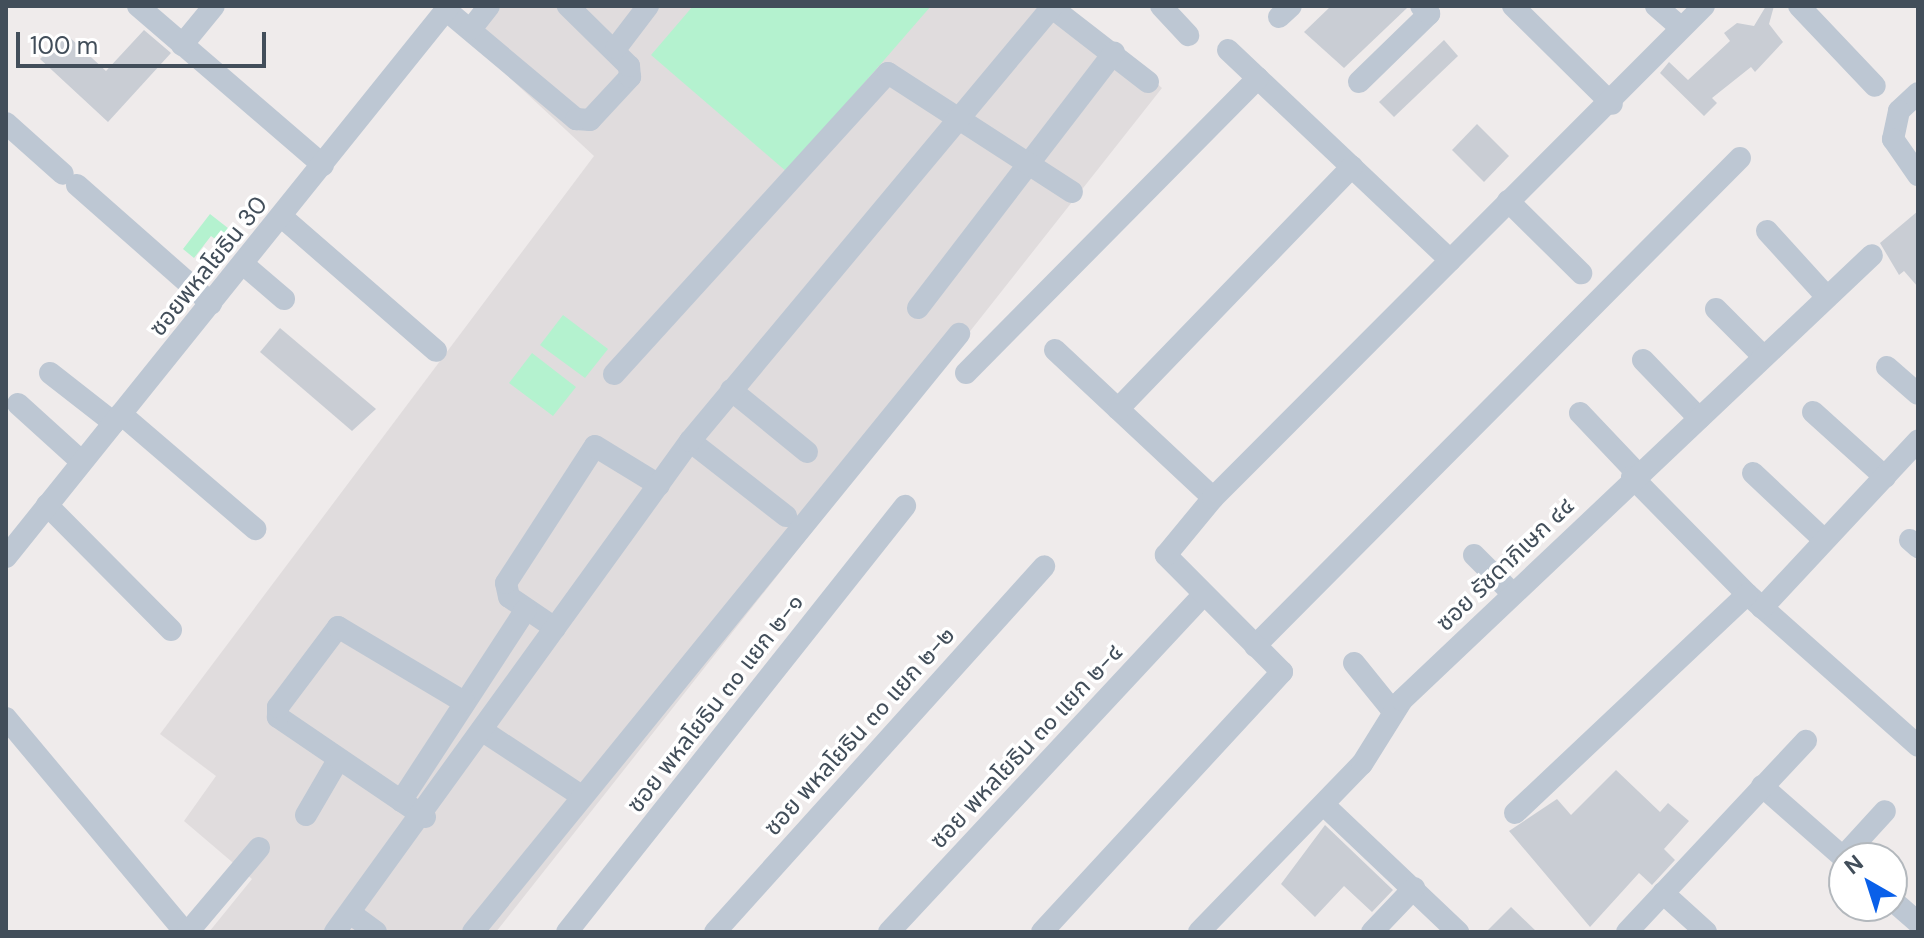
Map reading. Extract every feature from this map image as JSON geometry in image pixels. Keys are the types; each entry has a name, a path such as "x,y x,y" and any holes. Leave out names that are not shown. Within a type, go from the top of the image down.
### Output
{"street":[{"path":"138,6 323,165"},
{"path":"182,45 214,6"},
{"path":"471,29 489,6"},
{"path":"616,48 648,6"},
{"path":"1161,6 1188,35"},
{"path":"1359,82 1429,14 1421,6"},
{"path":"1513,6 1612,104"},
{"path":"1656,6 1681,28"},
{"path":"1042,932 1282,672 1202,596 1166,555 1213,498 1508,201 1612,104 1704,6"},
{"path":"1799,6 1875,86"},
{"path":"335,932 425,817 555,628 690,441 959,126 1051,7 1148,82"},
{"path":"448,8 583,121 630,77 616,48 573,8"},
{"name":"ซอยพหลโยธิน 30","path":"6,557 448,8"},
{"path":"1228,50 1450,260"},
{"path":"918,308 1031,165 1114,53"},
{"path":"614,374 880,78 897,75 959,126 1031,165 1072,192"},
{"path":"966,373 1258,78"},
{"path":"1918,93 1899,111 1893,139 1918,175"},
{"path":"6,123 211,303"},
{"path":"1255,646 1740,158"},
{"path":"1118,409 1352,167"},
{"path":"1508,201 1581,273"},
{"path":"282,217 436,351"},
{"path":"1767,231 1827,297"},
{"name":"ซอย รัชดาภิเษก ๔๔","path":"1199,932 1324,805 1373,749 1392,710 1511,592 1872,255"},
{"path":"243,264 284,299"},
{"path":"1716,309 1763,356"},
{"path":"473,932 580,795 959,334"},
{"path":"1055,350 1213,498"},
{"path":"1643,360 1699,418"},
{"path":"1887,367 1918,394"},
{"path":"50,373 118,418 255,529"},
{"path":"731,390 807,452"},
{"path":"18,404 82,462"},
{"path":"1813,412 1885,477"},
{"path":"1580,413 1754,601 1918,746"},
{"path":"690,441 786,516"},
{"path":"1515,813 1823,539 1918,441"},
{"path":"555,628 509,597 506,583 595,446 659,485"},
{"path":"1753,473 1823,539"},
{"path":"47,505 171,630"},
{"name":"ซอย พหลโยธิน ๓๐ แยก ๒-๑","path":"567,932 905,506"},
{"path":"1474,555 1511,592"},
{"name":"ซอย พหลโยธิน ๓๐ แยก ๒-๒","path":"715,932 1044,566"},
{"name":"ซอย พหลโยธิน ๓๐ แยก ๒-๔","path":"889,932 1202,596"},
{"path":"401,801 526,609"},
{"path":"425,817 338,760 276,712 338,627 464,702"},
{"path":"1354,663 1392,710"},
{"path":"6,718 187,932 259,848"},
{"path":"483,731 580,795"},
{"path":"1627,932 1806,741"},
{"path":"306,815 338,760"},
{"path":"1762,786 1828,843"},
{"path":"1324,805 1458,932"},
{"path":"1857,842 1885,811"},
{"path":"1372,932 1414,888"},
{"path":"1663,893 1706,932"},
{"path":"350,913 376,932"}],"shaded area":[{"path":"489,6 1068,6 1162,88 496,932 209,932 252,879 184,821 216,776 160,734 594,156 459,31"}],"green space":[{"path":"693,6 931,6 787,172 651,55"},
{"path":"210,214 242,239 232,251 211,236 194,258 183,249"},
{"path":"563,315 608,349 585,378 540,345"},
{"path":"532,353 576,387 553,416 509,383"}],"building":[{"path":"1331,6 1407,8 1344,68 1304,32"},
{"path":"1766,6 1774,6 1769,24 1783,42 1755,72 1751,67 1712,98 1717,103 1704,116 1660,73 1669,62 1688,80 1730,41 1724,33 1737,23 1754,26"},
{"path":"144,30 171,53 108,122 40,59 65,33 106,71"},
{"path":"1444,40 1458,56 1394,117 1379,102"},
{"path":"1477,124 1509,156 1484,182 1452,150"},
{"path":"1918,211 1918,287 1904,271 1899,275 1880,243"},
{"path":"280,328 376,409 352,431 260,352"},
{"path":"1616,770 1660,812 1668,803 1689,821 1664,849 1675,860 1652,885 1639,873 1590,927 1509,831 1557,799 1571,815"},
{"path":"1325,825 1393,890 1372,912 1344,886 1315,917 1281,884"},
{"path":"1511,907 1537,932 1486,932"}]}
